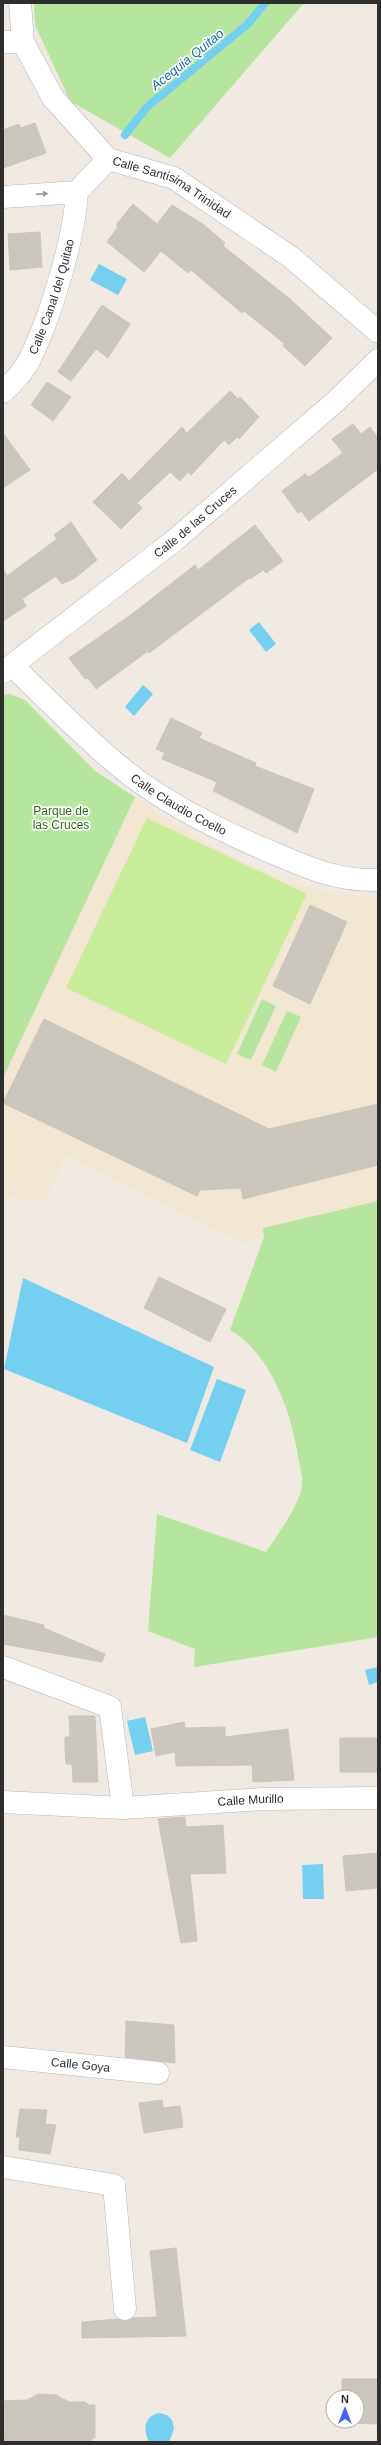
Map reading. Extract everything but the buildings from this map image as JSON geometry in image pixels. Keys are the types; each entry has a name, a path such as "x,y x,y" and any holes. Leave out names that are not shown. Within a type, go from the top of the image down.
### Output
{"street":[{"name":"Calle Santísima Trinidad","path":"20,3 13,42 53,98 108,159 174,178 292,258 378,332"},
{"path":"3,197 77,192 108,159"},
{"name":"Calle Canal del Quitao","path":"3,392 15,381 29,360 52,305 76,212 77,192"},
{"name":"Calle de las Cruces","path":"8,669 175,540 335,402 378,360"},
{"name":"Calle Claudio Coello","path":"8,669 112,760 147,786 179,806 251,844 311,870 339,878 378,880"},
{"path":"3,1667 110,1707 123,1808"},
{"name":"Calle Murillo","path":"3,1802 123,1808 264,1799 378,1798"},
{"name":"Calle Goya","path":"3,2056 158,2073"},
{"path":"3,2167 114,2185 125,2309"}],"shaded area":[{"path":"135,797 170,822 237,860 293,883 341,895 378,896 378,1201 264,1228 264,1237 242,1243 65,1156 46,1201 3,1197 3,1078"}],"green space":[{"path":"34,3 304,3 170,158 70,101 35,25"},
{"name":"Parque de las Cruces","path":"10,694 25,700 95,771 135,797 3,1078 3,695"},
{"path":"147,818 307,894 226,1064 66,988"},
{"path":"262,999 276,1006 251,1060 237,1054"},
{"path":"287,1011 301,1017 276,1072 262,1065"},
{"path":"378,1201 378,1637 194,1667 195,1649 148,1631 157,1514 266,1552 282,1529 301,1492 302,1479 296,1443 278,1387 258,1354 245,1341 230,1330 264,1237 263,1228"}],"water":[{"path":"99,264 127,279 118,295 90,280"},
{"path":"259,622 276,644 266,652 249,630"},
{"path":"143,685 153,694 134,716 125,707"},
{"path":"23,1278 214,1367 187,1443 4,1369"},
{"path":"217,1379 246,1390 220,1462 190,1450"},
{"path":"378,1667 378,1682 369,1685 365,1670"},
{"path":"145,1717 153,1751 135,1755 127,1721"},
{"path":"323,1864 324,1899 303,1899 302,1865"},
{"path":"159,2413 167,2415 172,2420 174,2429 169,2442 149,2442 146,2433 146,2424 150,2417"}],"waterway":[{"name":"Acequia Quitao","path":"125,135 147,107 248,24 265,3"}]}
